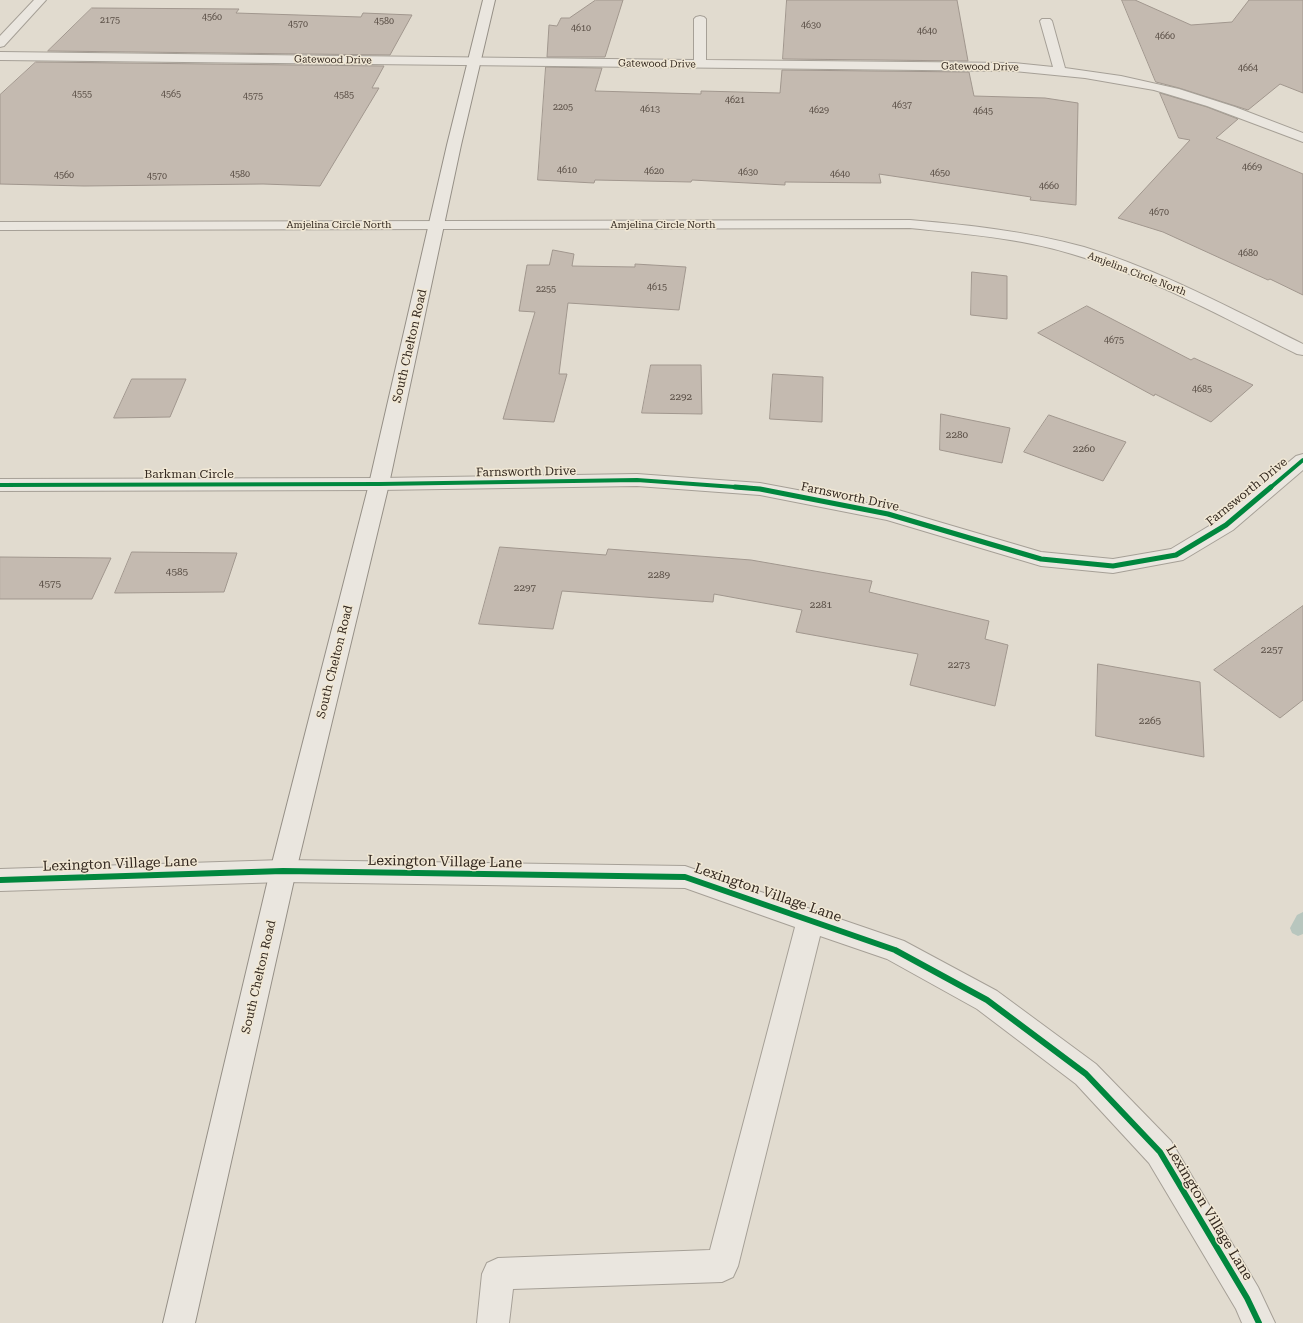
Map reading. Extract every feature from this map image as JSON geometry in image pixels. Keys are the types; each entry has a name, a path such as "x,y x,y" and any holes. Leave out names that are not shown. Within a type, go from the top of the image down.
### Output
{"street":[{"path":"0,43 40,0"},
{"name":"South Chelton Road","path":"179,1323 283,871 379,484 473,62 489,0"},
{"path":"700,19 700,64"},
{"path":"1046,21 1060,71"},
{"name":"Gatewood Drive","path":"0,56 1014,67 1105,76 1157,87 1214,105 1303,138"},
{"name":"Amjelina Circle North","path":"0,226 910,224 982,231 1041,241 1101,258 1191,295 1303,350"},
{"name":"Farnsworth Drive","path":"379,484 637,480 760,489 888,514 1041,559 1113,566 1176,555 1226,525 1303,460"},
{"name":"Barkman Circle","path":"0,484 379,484"},
{"name":"Lexington Village Lane","path":"0,880 283,871 685,877 895,950 987,1000 1086,1074 1160,1152 1247,1298 1259,1323"},
{"path":"493,1323 498,1274 722,1266 810,921"}],"building":[{"path":"596,0 623,0 605,57 547,57 549,25 557,26 561,18 569,18"},
{"path":"787,0 957,0 968,61 783,59"},
{"path":"1122,0 1135,0 1191,25 1232,22 1249,0 1303,0 1303,93 1280,84 1248,110 1156,82"},
{"path":"92,8 239,9 236,13 361,17 363,13 412,15 390,55 48,51"},
{"path":"36,62 384,66 372,88 379,88 320,186 263,184 84,186 0,184 0,95"},
{"path":"546,67 602,68 595,91 701,94 701,91 780,93 782,70 969,72 974,96 1045,98 1078,103 1076,205 1030,200 1031,197 879,174 881,183 785,182 785,185 692,180 691,182 595,180 594,183 538,180"},
{"path":"1160,93 1207,107 1238,119 1216,138 1303,174 1303,295 1163,232 1118,218 1190,140 1179,138"},
{"path":"553,250 574,254 572,266 635,267 635,264 686,267 679,310 568,303 559,374 567,374 554,422 503,419 535,312 519,311 527,265 549,265"},
{"path":"972,272 1007,276 1007,319 971,315"},
{"path":"1087,306 1191,360 1194,358 1253,385 1211,422 1155,394 1154,396 1038,333"},
{"path":"651,365 701,365 702,414 642,413"},
{"path":"773,374 823,377 822,422 770,419"},
{"path":"132,379 186,379 170,417 114,418"},
{"path":"941,414 1010,428 1002,463 940,450"},
{"path":"1049,415 1126,442 1103,481 1024,452"},
{"path":"500,547 606,555 608,549 751,560 872,581 869,592 989,621 985,639 1008,645 995,706 910,685 918,654 796,632 802,610 714,594 713,602 562,591 553,629 479,624"},
{"path":"132,552 237,553 224,592 115,593"},
{"path":"0,557 111,558 92,599 0,599"},
{"path":"1303,606 1303,700 1280,718 1214,670"},
{"path":"1098,664 1200,682 1204,757 1096,736"}],"waterway":[{"path":"1298,928 1303,920"}],"cycle path":[{"path":"0,485 379,484 637,480 760,489 888,514 1041,559 1113,566 1176,555 1226,525 1303,460"},
{"path":"0,880 283,871 685,877 895,950 987,1000 1086,1074 1160,1152 1247,1298 1259,1323"}]}
